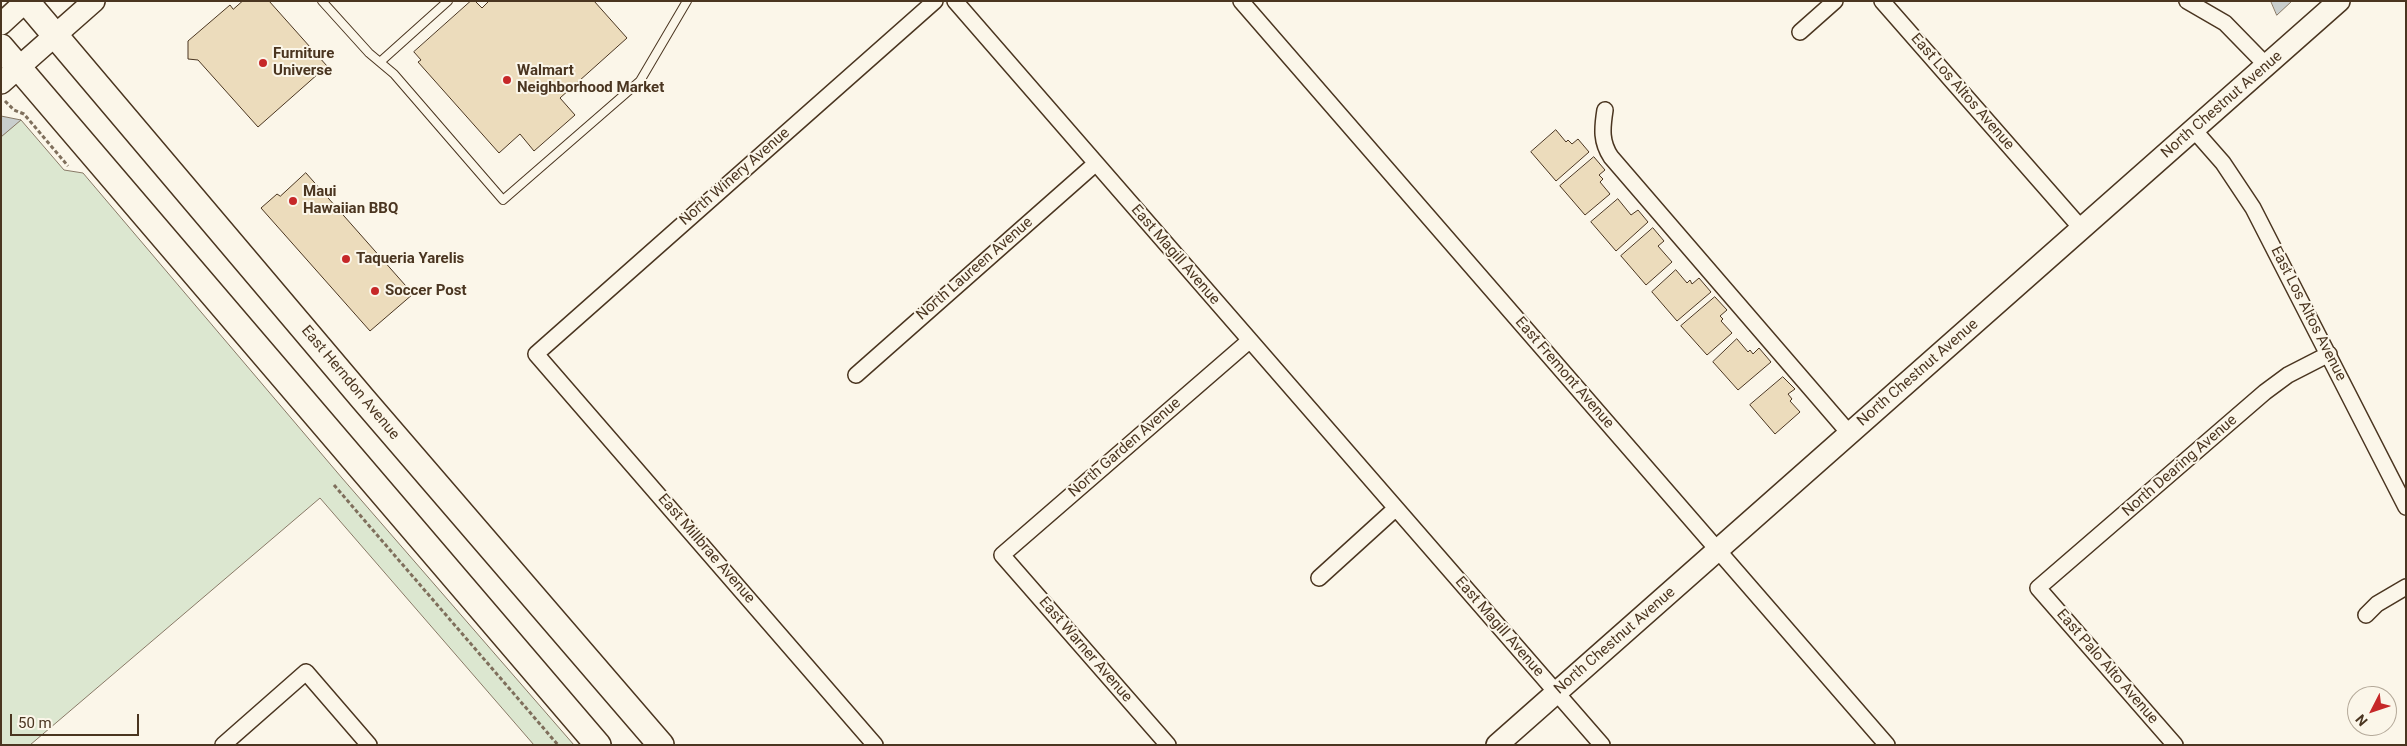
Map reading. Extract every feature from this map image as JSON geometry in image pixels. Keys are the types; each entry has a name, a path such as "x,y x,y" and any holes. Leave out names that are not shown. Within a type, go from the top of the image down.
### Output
{"main road":[{"name":"East Herndon Avenue","path":"35,12 363,399 661,745"},
{"path":"1,47 10,75 598,745"}],"street":[{"path":"1,24 35,12 94,1"},
{"name":"North Winery Avenue","path":"536,354 935,1"},
{"name":"East Magill Avenue","path":"955,1 1249,342 1602,745"},
{"name":"East Fremont Avenue","path":"1241,1 1888,745"},
{"path":"1800,32 1835,1"},
{"name":"East Los Altos Avenue","path":"1882,1 2081,228"},
{"path":"2187,1 2225,23 2267,66"},
{"name":"North Chestnut Avenue","path":"1497,745 2339,1"},
{"path":"10,75 35,12"},
{"path":"1605,110 1602,127 1604,145 1611,157 1849,433"},
{"name":"East Los Altos Avenue","path":"2194,130 2223,163 2253,208 2406,507"},
{"name":"North Laureen Avenue","path":"856,375 1095,164"},
{"name":"North Garden Avenue","path":"1002,555 1249,342"},
{"name":"East Millbrae Avenue","path":"536,354 875,745"},
{"name":"North Dearing Avenue","path":"2038,588 2265,392 2288,375 2329,354"},
{"path":"1318,578 1395,509"},
{"name":"East Warner Avenue","path":"1002,555 1168,745"},
{"path":"2366,615 2377,604 2406,587"},
{"name":"East Palo Alto Avenue","path":"2038,588 2175,745"},
{"path":"223,745 306,672 369,745"}],"lane":[{"path":"322,1 380,62 394,74 503,200 640,81 687,1"},
{"path":"380,62 448,1"}],"path":[{"path":"1,96 14,110 24,114 68,166"},
{"path":"334,485 558,745"}],"green space":[{"path":"21,120 64,170 83,173 342,478 574,745 534,745 320,498 30,745 1,745 1,137"}],"shaded area":[{"path":"2271,1 2292,1 2277,15"},
{"path":"1,116 21,120 1,137"}],"building":[{"name":"Furniture Universe","path":"243,1 269,1 327,66 258,127 198,60 188,59 188,41 230,5 233,9"},
{"name":"Walmart Neighborhood Market","path":"471,1 475,1 482,8 489,1 594,1 627,38 560,98 575,115 534,151 520,134 499,153 418,62 421,60 414,52"},
{"path":"1556,130 1566,142 1568,140 1572,144 1578,139 1589,152 1556,181 1531,152"},
{"path":"1594,157 1605,170 1599,175 1603,179 1600,182 1610,194 1585,215 1560,186"},
{"path":"306,173 413,294 370,331 261,208 277,194 280,196"},
{"path":"1618,199 1631,215 1638,210 1648,222 1616,251 1591,222"},
{"path":"1653,228 1664,241 1658,246 1672,262 1646,285 1621,256"},
{"path":"1676,270 1687,283 1690,280 1692,284 1699,278 1711,292 1677,321 1652,292"},
{"path":"1715,297 1727,310 1720,316 1723,319 1721,321 1732,333 1707,355 1681,326"},
{"path":"1737,339 1748,352 1750,350 1753,354 1759,348 1771,362 1738,390 1713,362"},
{"path":"1783,377 1795,389 1788,394 1792,399 1790,401 1800,412 1775,434 1750,405"}],"place":[{"name":"Furniture Universe","path":"263,63"},
{"name":"Walmart Neighborhood Market","path":"507,80"},
{"name":"Maui Hawaiian BBQ","path":"293,201"},
{"name":"Taqueria Yarelis","path":"346,259"},
{"name":"Soccer Post","path":"375,291"}]}
